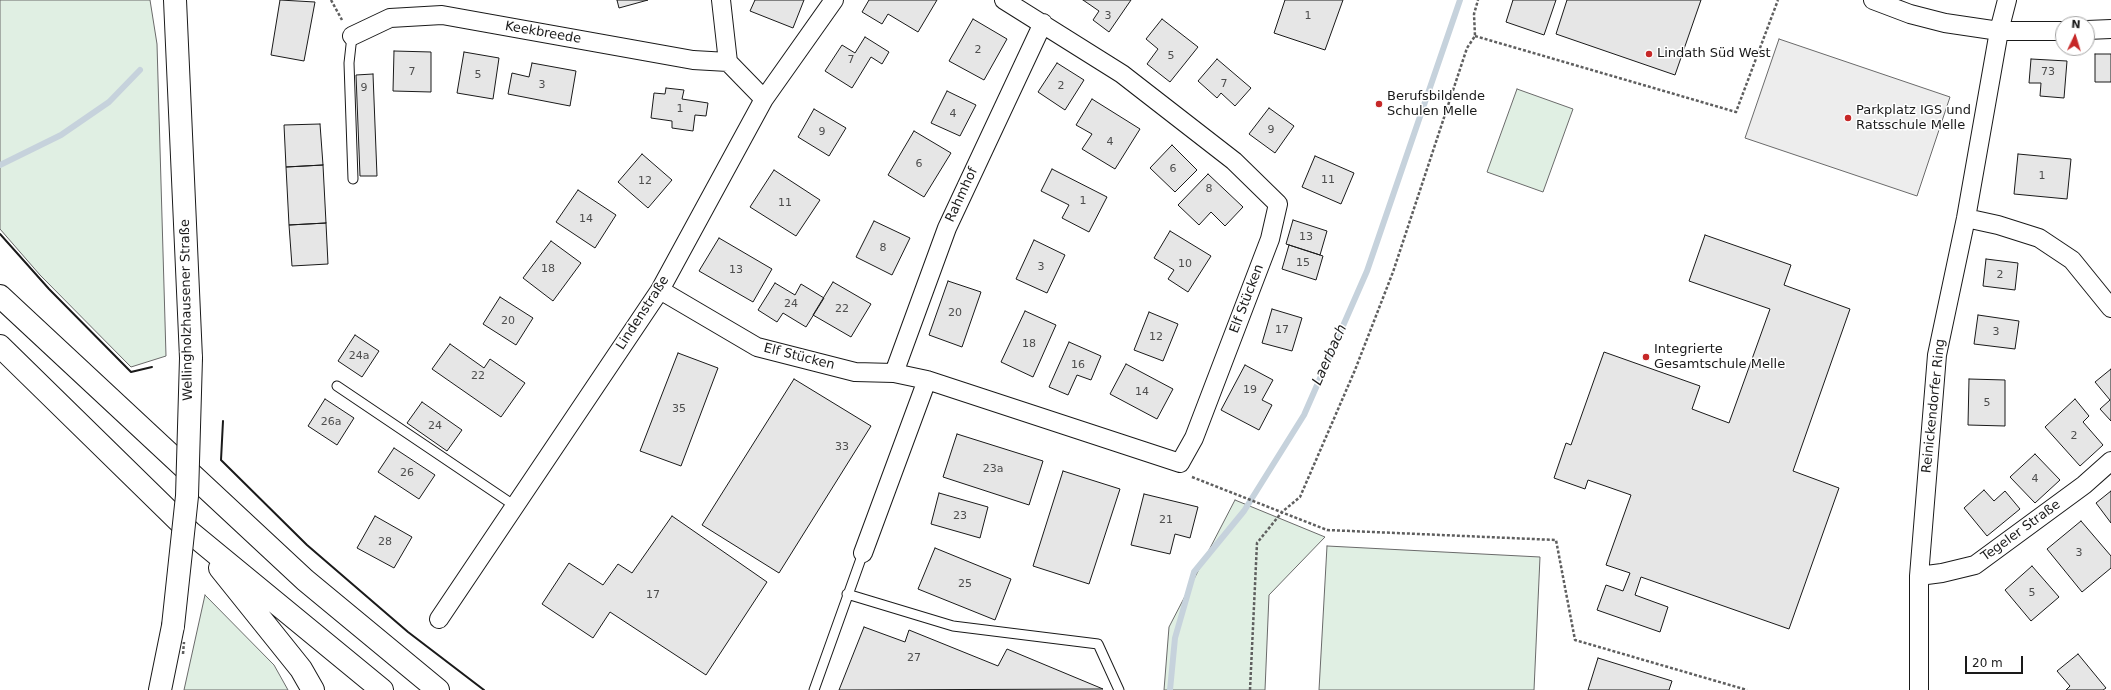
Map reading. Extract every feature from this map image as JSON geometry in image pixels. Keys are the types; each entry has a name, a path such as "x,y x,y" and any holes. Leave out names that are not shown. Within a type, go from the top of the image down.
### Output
{"main road":[{"name":"Wellingholzhausener Straße","path":"160,690 173,626 187,496 191,358 175,0"},
{"path":"3,297 305,580 438,690"},
{"path":"0,346 192,533 382,690"},
{"path":"192,533 301,669 313,690"}],"street":[{"path":"721,0 728,62 764,99"},
{"name":"Lindenstraße","path":"439,619 660,290 764,99 834,0"},
{"name":"Elf Stücken","path":"660,290 758,347 855,372 894,373 928,380 1180,463 1194,438 1270,239 1278,204 1234,161 1122,74 1043,23 1004,0"},
{"path":"1873,0 1910,14 1945,23 1999,31 2055,31"},
{"name":"Reinickendorfer Ring","path":"1918,690 1919,576 1937,355 1966,218 1999,31 2006,0"},
{"name":"Keekbreede","path":"352,36 390,18 442,15 693,60 728,62"},
{"name":"Rahmhof","path":"894,373 946,228 1043,23"},
{"path":"2095,30 2111,29"},
{"path":"1966,218 1998,225 2039,238 2072,260 2111,308"},
{"path":"863,553 928,380"},
{"name":"Tegeler Straße","path":"1919,576 1942,573 1975,565 2084,485 2111,461"}],"lane":[{"path":"352,36 349,63 353,179"},
{"path":"337,386 515,506"},
{"path":"814,690 847,594 863,553"},
{"path":"847,594 953,626 1098,644 1119,690"}],"path":[{"path":"331,0 352,36"},
{"path":"1250,690 1257,543 1282,512 1300,497 1355,370 1393,272 1467,48 1475,36 1474,14 1478,0"},
{"path":"1475,36 1736,112 1778,0"},
{"path":"1165,458 1177,472 1244,496 1327,530 1556,540 1575,640 1747,690"}],"green space":[{"path":"0,0 150,0 157,44 166,356 131,367 40,275 0,229"},
{"path":"1517,89 1573,109 1543,192 1487,172"},
{"path":"1235,500 1325,537 1269,595 1265,690 1164,690 1169,627"},
{"path":"1327,546 1540,557 1534,690 1319,690"},
{"path":"205,595 274,665 288,690 184,690"}],"shaded area":[{"name":"Parkplatz IGS und Ratsschule Melle","path":"1779,39 1950,97 1917,196 1745,138"}],"building":[{"path":"280,0 315,2 304,61 271,55"},
{"path":"617,0 648,0 619,8"},
{"path":"755,0 804,0 793,28 750,11"},
{"path":"869,0 937,0 918,32 888,14 882,24 862,12"},
{"path":"1083,0 1131,0 1109,32 1093,20 1099,11"},
{"path":"1285,0 1343,0 1325,50 1274,33"},
{"path":"1513,0 1556,0 1544,35 1506,22"},
{"name":"Lindath Süd West","path":"1567,0 1701,0 1675,75 1556,34"},
{"path":"973,19 1007,39 984,80 949,61"},
{"path":"1162,19 1198,47 1170,82 1147,64 1158,49 1146,39"},
{"path":"865,37 889,52 882,64 871,57 852,88 825,71 842,45 855,53"},
{"path":"394,51 431,52 431,92 393,91"},
{"path":"464,52 499,58 493,99 457,93"},
{"path":"2095,54 2111,54 2111,82 2095,82"},
{"path":"1217,59 1251,88 1235,106 1221,93 1217,98 1198,81"},
{"path":"2031,59 2067,61 2064,98 2040,96 2041,83 2029,83"},
{"path":"532,63 576,71 570,106 508,94 512,73 529,77"},
{"path":"1057,63 1084,80 1065,110 1038,92"},
{"path":"373,74 377,176 360,176 356,75"},
{"path":"666,88 684,90 682,99 708,103 706,116 695,115 693,131 672,128 672,121 651,118 654,93 665,94"},
{"path":"947,91 976,105 960,136 931,123"},
{"path":"1092,99 1140,129 1115,169 1082,149 1092,134 1076,125"},
{"path":"1269,108 1294,126 1275,153 1249,134"},
{"path":"814,109 846,128 829,156 798,137"},
{"path":"320,124 323,165 286,167 284,125"},
{"path":"914,131 951,153 924,197 888,175"},
{"path":"1172,145 1197,170 1175,192 1150,168"},
{"path":"642,154 672,180 648,208 618,182"},
{"path":"2018,154 2071,159 2067,199 2014,194"},
{"path":"1315,156 1354,173 1341,204 1302,187"},
{"path":"323,165 326,223 289,225 286,167"},
{"path":"1052,169 1107,197 1089,232 1062,218 1069,205 1041,191"},
{"path":"774,170 820,200 796,236 750,207"},
{"path":"1208,174 1243,207 1225,226 1211,212 1199,225 1178,205"},
{"path":"578,190 616,215 595,248 556,222"},
{"path":"1293,220 1327,231 1320,255 1286,244"},
{"path":"874,221 910,238 892,275 856,257"},
{"path":"326,223 328,264 292,266 289,225"},
{"path":"1170,231 1211,256 1188,292 1168,279 1174,270 1154,258"},
{"path":"1705,235 1791,265 1784,285 1850,309 1793,471 1839,488 1789,629 1641,577 1635,595 1668,607 1660,632 1597,610 1606,585 1623,591 1630,573 1606,565 1631,495 1588,480 1585,489 1554,478 1566,443 1571,445 1604,352 1700,386 1692,409 1729,423 1770,309 1689,281"},
{"path":"719,238 772,269 753,302 699,271"},
{"path":"1034,240 1065,255 1047,293 1016,279"},
{"path":"551,241 581,263 553,301 523,278"},
{"path":"1289,245 1323,256 1316,280 1282,269"},
{"path":"1986,259 2018,263 2015,290 1983,286"},
{"path":"948,281 981,292 962,347 929,335"},
{"path":"833,282 871,304 851,337 813,315"},
{"path":"775,283 795,295 801,284 824,298 806,327 783,313 777,322 758,310"},
{"path":"500,297 533,318 516,345 483,324"},
{"path":"1272,309 1302,318 1292,351 1262,343"},
{"path":"1025,311 1056,325 1033,377 1001,362"},
{"path":"1149,312 1178,324 1163,361 1134,350"},
{"path":"1978,315 2019,321 2015,349 1974,344"},
{"path":"355,335 379,351 362,377 338,361"},
{"path":"1069,342 1101,356 1091,380 1077,375 1068,395 1049,387"},
{"path":"450,344 484,368 490,359 525,383 501,417 432,369"},
{"path":"678,353 718,368 681,466 640,451"},
{"path":"1126,364 1173,389 1157,419 1110,394"},
{"path":"1245,365 1273,380 1262,400 1272,405 1259,430 1221,410"},
{"path":"2111,369 2111,421 2100,409 2110,400 2095,382"},
{"path":"794,379 871,426 779,573 702,525"},
{"path":"1969,379 2005,380 2005,426 1968,425"},
{"path":"325,399 354,418 337,445 308,426"},
{"path":"2075,399 2089,416 2083,422 2103,445 2080,466 2045,427"},
{"path":"422,402 462,430 447,451 407,423"},
{"path":"957,434 1043,461 1029,505 943,477"},
{"path":"394,448 435,475 419,499 378,472"},
{"path":"2035,454 2060,480 2035,503 2010,477"},
{"path":"1063,471 1120,489 1089,584 1033,566"},
{"path":"1984,490 1994,501 2005,491 2020,509 1987,536 1964,508"},
{"path":"2111,491 2111,523 2096,503"},
{"path":"939,493 988,507 980,538 931,524"},
{"path":"1144,494 1198,507 1190,538 1175,534 1170,554 1131,545"},
{"path":"375,516 412,537 394,568 357,548"},
{"path":"672,516 767,582 706,675 610,612 593,638 542,604 569,563 603,585 618,564 632,573"},
{"path":"2081,521 2111,556 2111,568 2082,592 2047,549"},
{"path":"935,548 1011,579 995,620 918,589"},
{"path":"2032,566 2059,597 2031,621 2005,590"},
{"path":"864,627 905,642 909,630 998,666 1007,649 1103,689 839,690"},
{"path":"2078,654 2106,688 2103,690 2066,690 2070,686 2057,671"},
{"path":"1598,658 1672,681 1669,690 1588,690"}],"waterway":[{"name":"Laerbach","path":"1170,690 1175,638 1194,572 1244,511 1304,415 1367,271 1460,0"},
{"path":"0,165 61,135 109,102 140,70"}],"wall":[{"path":"0,234 49,289 131,372 152,367"},
{"path":"223,421 221,460 307,545 408,632 484,690"}],"place":[{"name":"Lindath Süd West","path":"1649,54"},
{"name":"Berufsbildende Schulen Melle","path":"1379,104"},
{"name":"Parkplatz IGS und Ratsschule Melle","path":"1848,118"},
{"name":"Integrierte Gesamtschule Melle","path":"1646,357"}]}
